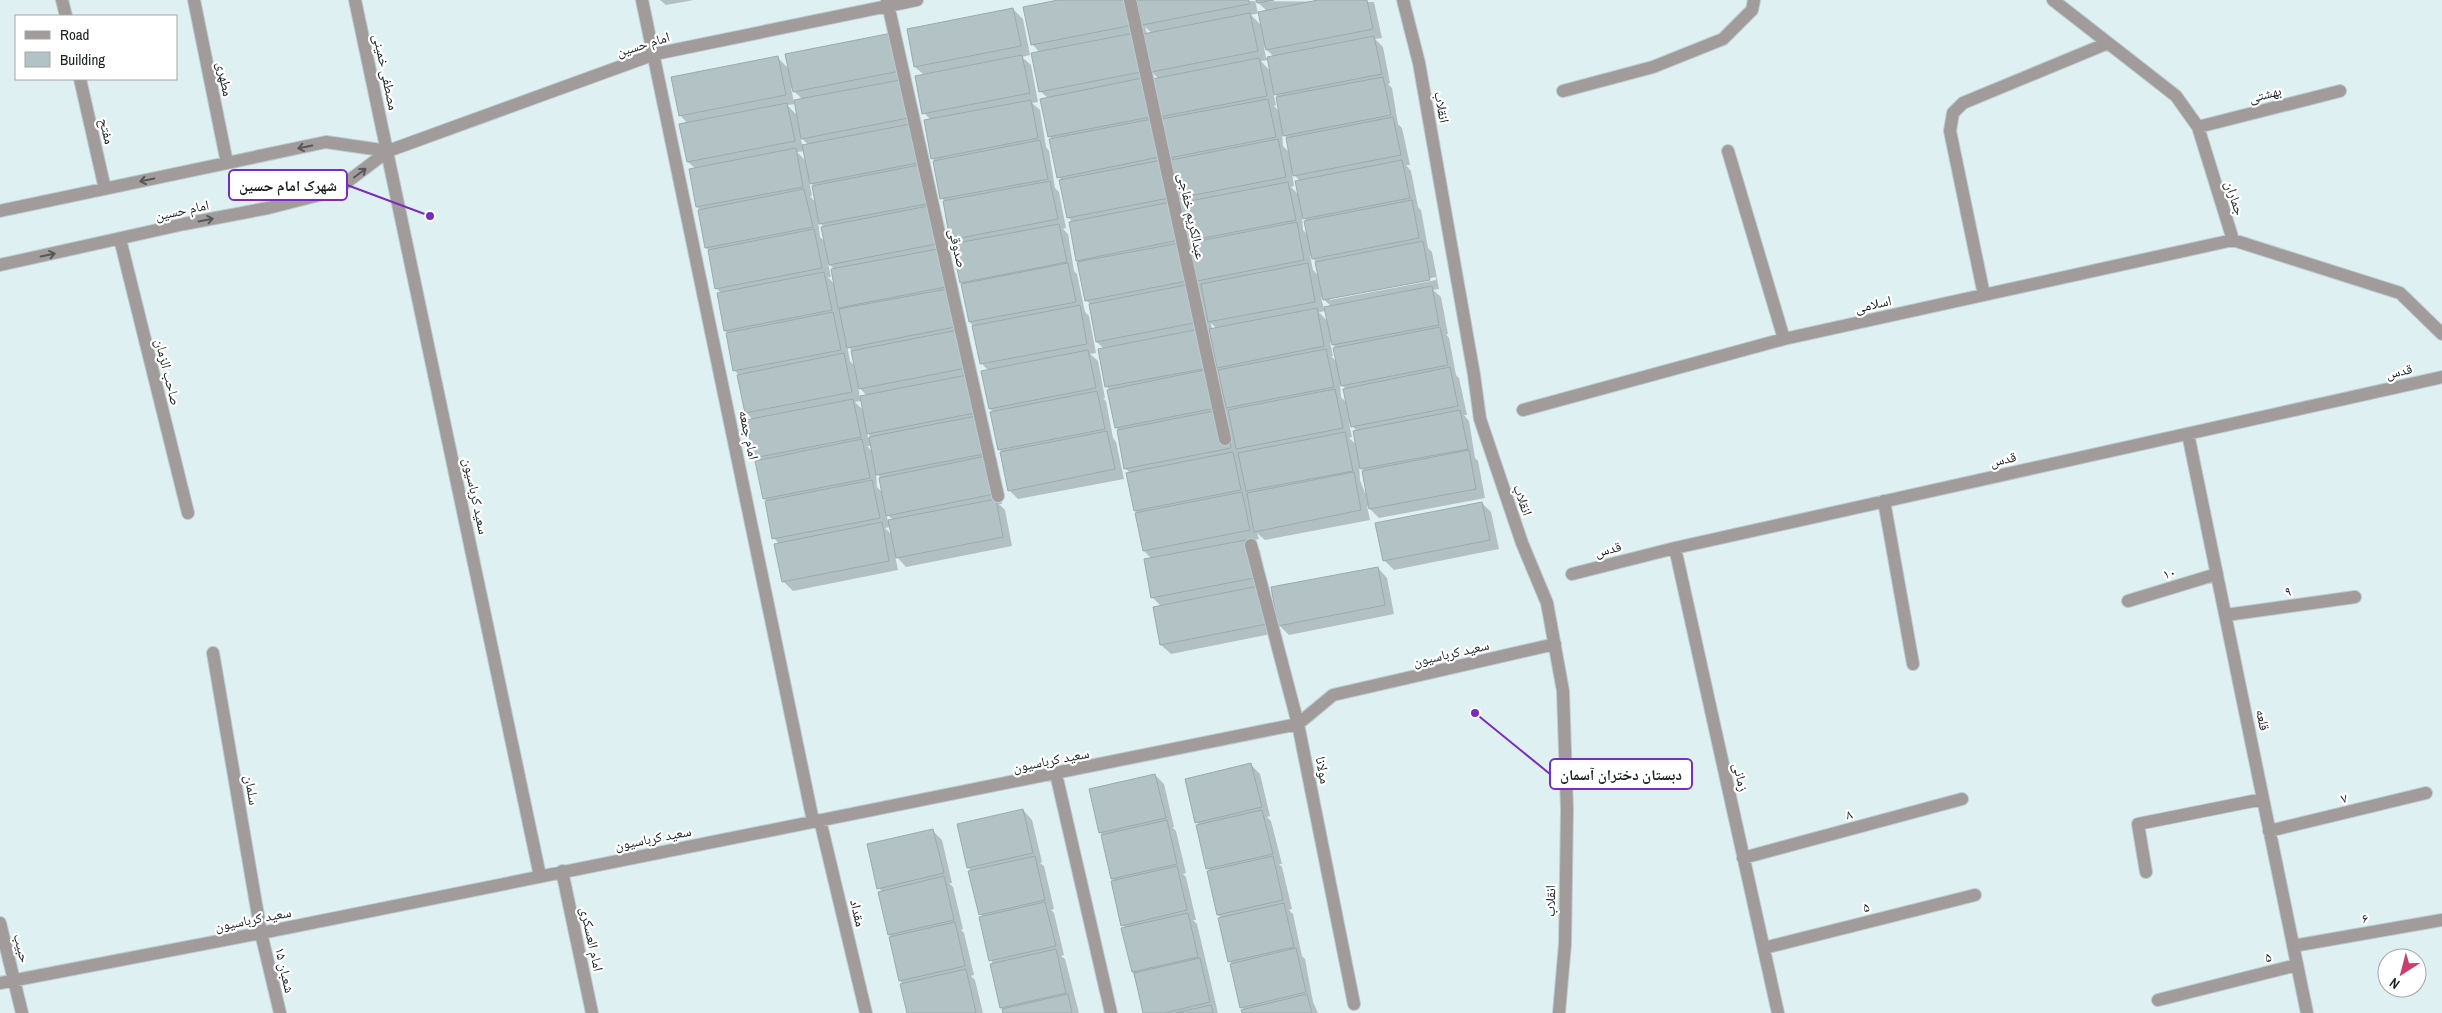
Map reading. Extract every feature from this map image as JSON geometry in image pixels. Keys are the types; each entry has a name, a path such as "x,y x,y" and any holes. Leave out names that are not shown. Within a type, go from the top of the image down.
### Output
{"street":[{"path":"62,0 66,15"},
{"name":"مطهری","path":"194,0 227,163"},
{"name":"مصطفی خمینی","path":"355,0 388,151"},
{"name":"امام جمعه","path":"642,0 817,821"},
{"name":"امام حسین","path":"0,265 336,192 388,151 654,54 888,3 917,0"},
{"name":"عبدالکریم خفاجی","path":"1130,0 1225,439"},
{"name":"انقلاب","path":"1403,0 1419,63 1480,419 1522,543 1547,603 1563,691 1567,809 1565,944 1559,1013"},
{"path":"1563,91 1653,67 1723,39 1752,10 1754,0"},
{"name":"جماران","path":"2053,0 2176,96 2198,126 2233,240"},
{"name":"صدوقی","path":"888,3 998,496"},
{"path":"1984,295 1950,131 1953,113 1963,103 2108,43"},
{"name":"مفتح","path":"80,80 104,189"},
{"name":"بهشتی","path":"2198,126 2340,92"},
{"name":"امام حسین","path":"0,211 326,142 388,151"},
{"name":"سعید کرباسیون","path":"388,151 540,876"},
{"path":"1728,151 1784,339"},
{"name":"صاحب الزمان","path":"120,239 188,513"},
{"path":"2233,240 2400,292 2442,334"},
{"name":"اسلامی","path":"1523,410 1784,339 2233,240"},
{"name":"قدس","path":"1572,574 1675,548 2442,377"},
{"name":"قلعه","path":"2188,434 2307,1013"},
{"path":"1884,501 1913,664"},
{"name":"مولانا","path":"1251,545 1298,724 1354,1004"},
{"name":"زمانی","path":"1675,548 1778,1013"},
{"name":"۱۰","path":"2128,601 2217,574"},
{"name":"۹","path":"2226,615 2355,597"},
{"name":"سعید کرباسیون","path":"0,983 261,933 1298,724 1333,694 1555,644"},
{"name":"سلمان","path":"213,653 261,933"},
{"path":"1056,774 1111,1013"},
{"name":"۷","path":"2270,831 2426,793"},
{"name":"۸","path":"1744,858 1962,799"},
{"path":"2146,872 2138,824 2263,799"},
{"name":"مقداد","path":"817,821 866,1013"},
{"name":"امام العسکری","path":"562,871 592,1013"},
{"name":"۵","path":"1764,948 1975,895"},
{"name":"۶","path":"2293,946 2442,920"},
{"name":"حبیب","path":"0,923 22,1013"},
{"name":"۱۵ شعبان","path":"261,933 280,1013"},
{"name":"۵","path":"2158,1000 2297,965"}],"building":[{"path":"1058,0 1133,0 1138,24 1031,45 1023,7"},
{"path":"1137,0 1249,0 1249,4 1142,25"},
{"path":"1256,0 1274,0 1257,3"},
{"path":"1318,0 1367,0 1373,29 1266,50 1258,12"},
{"path":"1013,8 1021,46 914,67 907,29"},
{"path":"1250,13 1258,51 1151,72 1143,34"},
{"path":"1139,32 1146,71 1039,92 1031,53"},
{"path":"892,33 900,71 793,92 785,54"},
{"path":"1374,36 1382,74 1274,95 1267,57"},
{"path":"1022,55 1030,93 922,114 915,76"},
{"path":"778,56 786,95 679,116 671,77"},
{"path":"1259,58 1267,96 1159,117 1152,79"},
{"path":"1147,77 1155,116 1048,137 1040,99"},
{"path":"1383,77 1391,115 1283,136 1276,97"},
{"path":"900,80 908,118 801,139 794,100"},
{"path":"1268,99 1276,137 1169,158 1161,119"},
{"path":"1031,100 1038,138 931,159 924,120"},
{"path":"787,103 795,141 687,162 679,124"},
{"path":"1393,117 1401,155 1293,176 1286,138"},
{"path":"1157,118 1164,156 1057,178 1049,139"},
{"path":"910,124 917,163 810,184 802,145"},
{"path":"1278,139 1286,177 1179,198 1171,160"},
{"path":"1040,140 1048,179 940,199 933,161"},
{"path":"796,148 803,187 696,207 689,169"},
{"path":"1167,159 1174,197 1067,218 1059,180"},
{"path":"1402,160 1410,198 1303,219 1295,181"},
{"path":"919,165 926,204 819,224 812,186"},
{"path":"1050,181 1058,219 950,240 943,201"},
{"path":"1288,182 1296,220 1188,241 1180,203"},
{"path":"804,189 813,227 705,248 698,210"},
{"path":"1412,200 1419,238 1312,259 1304,221"},
{"path":"1176,201 1184,239 1076,261 1069,222"},
{"path":"928,206 936,244 829,265 821,227"},
{"path":"1297,222 1304,260 1197,281 1189,243"},
{"path":"1059,224 1067,262 960,283 952,244"},
{"path":"814,229 822,268 715,289 708,250"},
{"path":"1423,241 1430,280 1323,300 1315,262"},
{"path":"1185,242 1192,280 1085,301 1077,262"},
{"path":"938,249 946,287 838,308 831,269"},
{"path":"1068,263 1076,302 969,322 961,284"},
{"path":"1308,263 1315,302 1208,322 1201,284"},
{"path":"824,272 832,310 724,331 717,293"},
{"path":"1196,283 1204,321 1096,342 1089,304"},
{"path":"1432,286 1439,325 1332,345 1324,307"},
{"path":"947,289 955,327 847,348 839,309"},
{"path":"1080,305 1087,344 980,364 972,326"},
{"path":"1317,308 1324,346 1217,368 1209,329"},
{"path":"833,312 841,350 733,371 726,333"},
{"path":"1440,327 1448,365 1341,386 1333,348"},
{"path":"1205,328 1213,367 1105,387 1098,349"},
{"path":"958,330 966,368 859,389 851,351"},
{"path":"1326,349 1334,387 1226,408 1218,370"},
{"path":"1088,350 1096,388 989,409 981,371"},
{"path":"844,353 852,392 745,413 737,375"},
{"path":"1450,367 1458,406 1351,427 1343,389"},
{"path":"1214,368 1221,407 1115,428 1107,390"},
{"path":"967,375 975,413 867,434 860,396"},
{"path":"1335,389 1343,428 1236,449 1228,410"},
{"path":"1097,391 1105,429 998,450 990,412"},
{"path":"853,399 861,437 754,458 746,420"},
{"path":"1224,409 1231,448 1124,469 1117,430"},
{"path":"1460,410 1468,449 1360,469 1353,431"},
{"path":"976,416 984,454 876,475 869,437"},
{"path":"1107,431 1115,469 1008,491 1000,452"},
{"path":"1345,432 1353,471 1246,491 1238,453"},
{"path":"862,439 870,478 763,499 755,461"},
{"path":"1469,450 1476,489 1369,509 1362,471"},
{"path":"1233,452 1241,490 1134,511 1126,473"},
{"path":"986,456 994,494 886,516 879,478"},
{"path":"1354,472 1361,510 1254,532 1247,493"},
{"path":"872,480 880,518 772,539 765,501"},
{"path":"1242,492 1250,530 1143,551 1135,513"},
{"path":"996,499 1003,537 896,558 888,520"},
{"path":"1482,502 1490,540 1383,561 1375,523"},
{"path":"882,522 889,561 782,582 774,544"},
{"path":"1251,539 1259,577 1151,598 1144,559"},
{"path":"1378,567 1385,605 1278,626 1271,587"},
{"path":"1259,586 1267,624 1160,645 1153,607"},
{"path":"1251,763 1262,807 1195,823 1185,779"},
{"path":"1155,774 1166,818 1099,833 1089,789"},
{"path":"1023,809 1033,853 967,868 957,824"},
{"path":"1262,810 1273,854 1206,869 1196,825"},
{"path":"1167,820 1177,864 1111,879 1101,835"},
{"path":"933,829 944,873 877,889 867,844"},
{"path":"1035,856 1045,900 979,915 968,871"},
{"path":"1273,856 1283,900 1217,915 1207,871"},
{"path":"1177,866 1187,910 1121,926 1111,881"},
{"path":"944,876 954,920 888,935 878,892"},
{"path":"1045,902 1056,946 989,961 979,917"},
{"path":"1284,903 1294,947 1228,962 1218,918"},
{"path":"1188,913 1198,957 1132,972 1121,928"},
{"path":"955,922 965,966 899,981 889,937"},
{"path":"1296,948 1306,992 1240,1008 1230,964"},
{"path":"1056,949 1066,993 1000,1008 990,964"},
{"path":"1200,958 1210,1002 1164,1013 1143,1013 1134,973"},
{"path":"966,969 976,1013 907,1013 900,984"},
{"path":"1068,994 1072,1013 1003,1013 1002,1009"},
{"path":"1307,994 1312,1013 1242,1013 1241,1010"},
{"path":"1211,1005 1213,1013 1175,1013"}],"place":[{"name":"شهرک امام حسین","path":"430,216"},
{"name":"دبستان دختران آسمان","path":"1475,713"}]}
